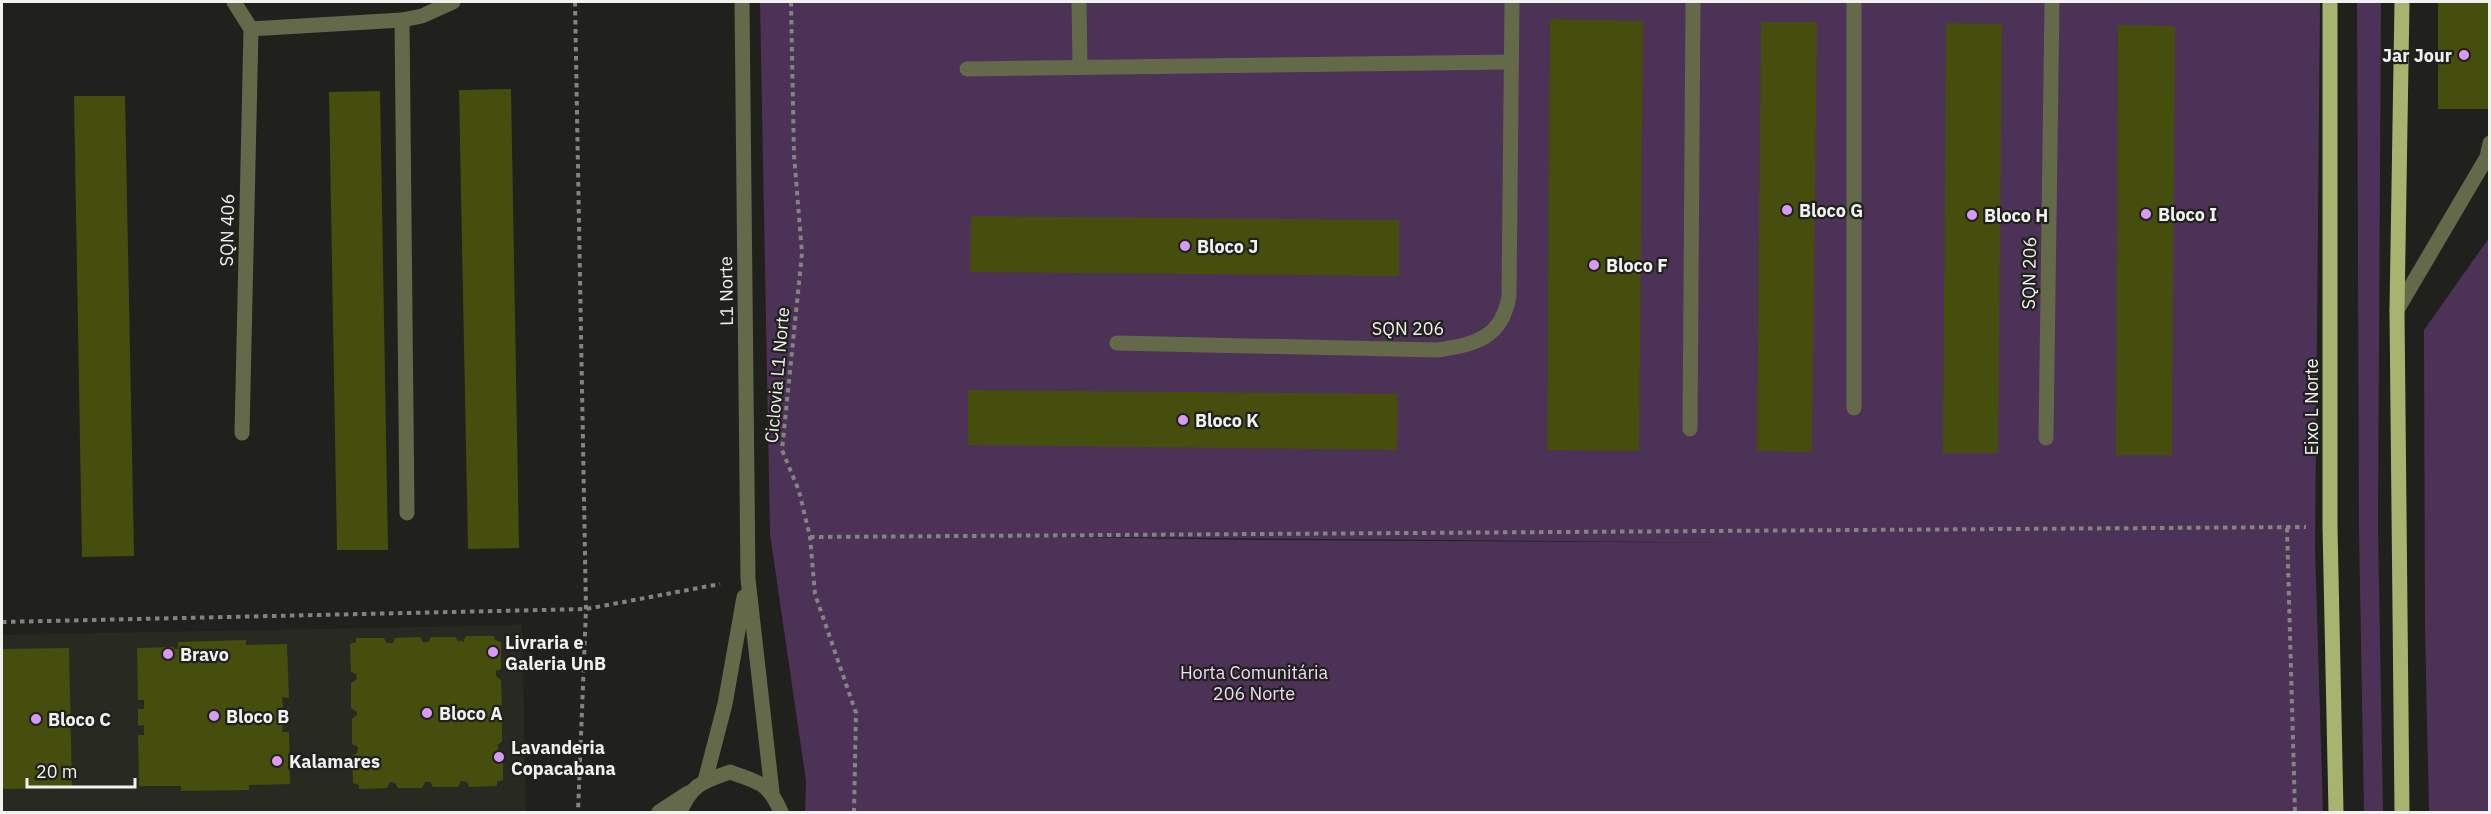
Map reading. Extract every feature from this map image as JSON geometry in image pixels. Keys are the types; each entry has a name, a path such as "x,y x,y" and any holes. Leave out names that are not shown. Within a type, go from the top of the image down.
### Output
{"main road":[{"name":"Eixo L Norte","path":"2330,2 2330,526 2336,813"},
{"path":"2402,2 2397,310 2402,813"}],"street":[{"path":"234,2 251,29 402,20 422,16 453,2"},
{"name":"L1 Norte","path":"742,2 748,579 772,792 781,813"},
{"path":"1079,2 1080,67"},
{"name":"SQN 206","path":"1118,343 1438,350 1461,346 1490,334 1506,313 1509,296 1512,2"},
{"path":"1690,429 1693,2"},
{"path":"1854,2 1854,408"},
{"name":"SQN 206","path":"2046,438 2052,2"},
{"path":"402,20 407,513"},
{"name":"SQN 406","path":"242,433 251,29"},
{"path":"967,69 1510,62"},
{"path":"2397,310 2487,157 2490,143"},
{"name":"L1 Norte","path":"705,780 725,705 748,579"},
{"path":"659,813 705,780 730,772 757,782 772,792"},
{"path":"680,813 688,793"}],"path":[{"path":"576,2 586,609 578,813"},
{"name":"Ciclovia L1 Norte","path":"791,2 794,155 802,254 782,450 799,491 810,537 815,594 855,713 854,813"},
{"path":"810,537 2330,526"},
{"path":"2288,528 2295,813"},
{"path":"2,621 586,609 748,579"}],"shaded area":[{"path":"522,625 526,812 2,812 2,635"}],"green space":[{"name":"Horta Comunitária 206 Norte","path":"760,2 2320,2 2315,548 2323,812 805,812 806,781 770,534","holes":["998,536 1773,543 1260,540"]},
{"path":"2357,2 2381,2 2378,525 2383,812 2364,812 2359,530"},
{"path":"2489,238 2489,812 2429,812 2425,626 2424,330"}],"building":[{"name":"Jar Jour","path":"2438,2 2490,2 2490,109 2438,109"},
{"name":"Bloco F","path":"1550,19 1643,21 1639,451 1547,450"},
{"name":"Bloco G","path":"1761,22 1817,22 1812,452 1757,451"},
{"name":"Bloco H","path":"1946,23 2002,24 1998,453 1943,453"},
{"name":"Bloco I","path":"2118,25 2175,26 2172,455 2116,455"},
{"path":"511,89 519,548 468,549 459,90"},
{"path":"380,91 388,550 337,550 329,92"},
{"path":"74,96 125,96 134,556 82,557"},
{"name":"Bloco J","path":"971,216 1399,220 1399,276 970,272"},
{"name":"Bloco K","path":"968,390 1398,394 1397,450 968,445"},
{"name":"Bloco A","path":"466,636 494,636 495,640 501,642 501,669 496,671 496,676 501,680 502,705 496,708 497,713 502,716 502,742 497,745 499,747 497,749 503,753 503,780 497,782 497,786 469,787 467,782 461,781 458,787 433,787 430,782 425,782 422,788 398,788 395,783 390,782 387,788 359,789 359,785 353,783 352,756 357,753 358,747 352,744 352,719 357,712 351,708 351,683 357,679 356,674 351,672 350,644 356,642 356,638 384,638 387,643 393,643 395,638 420,637 423,642 428,642 431,637 455,637 459,642 460,640 463,642"},
{"name":"Bloco B","path":"246,640 246,645 287,644 289,698 282,697 283,708 289,708 289,723 283,724 282,732 289,732 290,784 249,785 249,790 181,791 181,786 139,786 138,735 144,735 144,725 138,726 138,709 144,709 144,700 138,700 137,648 174,647 178,649 178,642"},
{"name":"Bloco C","path":"69,648 72,788 2,789 2,649"}],"place":[{"name":"Jar Jour","path":"2464,55"},
{"name":"Bloco G","path":"1787,210"},
{"name":"Bloco I","path":"2146,214"},
{"name":"Bloco H","path":"1972,215"},
{"name":"Bloco J","path":"1185,246"},
{"name":"Bloco F","path":"1594,265"},
{"name":"Bloco K","path":"1183,420"},
{"name":"Livraria e Galeria UnB","path":"493,652"},
{"name":"Bravo","path":"168,654"},
{"name":"Bloco A","path":"427,713"},
{"name":"Bloco B","path":"214,716"},
{"name":"Bloco C","path":"36,719"},
{"name":"Lavanderia Copacabana","path":"499,757"},
{"name":"Kalamares","path":"277,761"}]}
